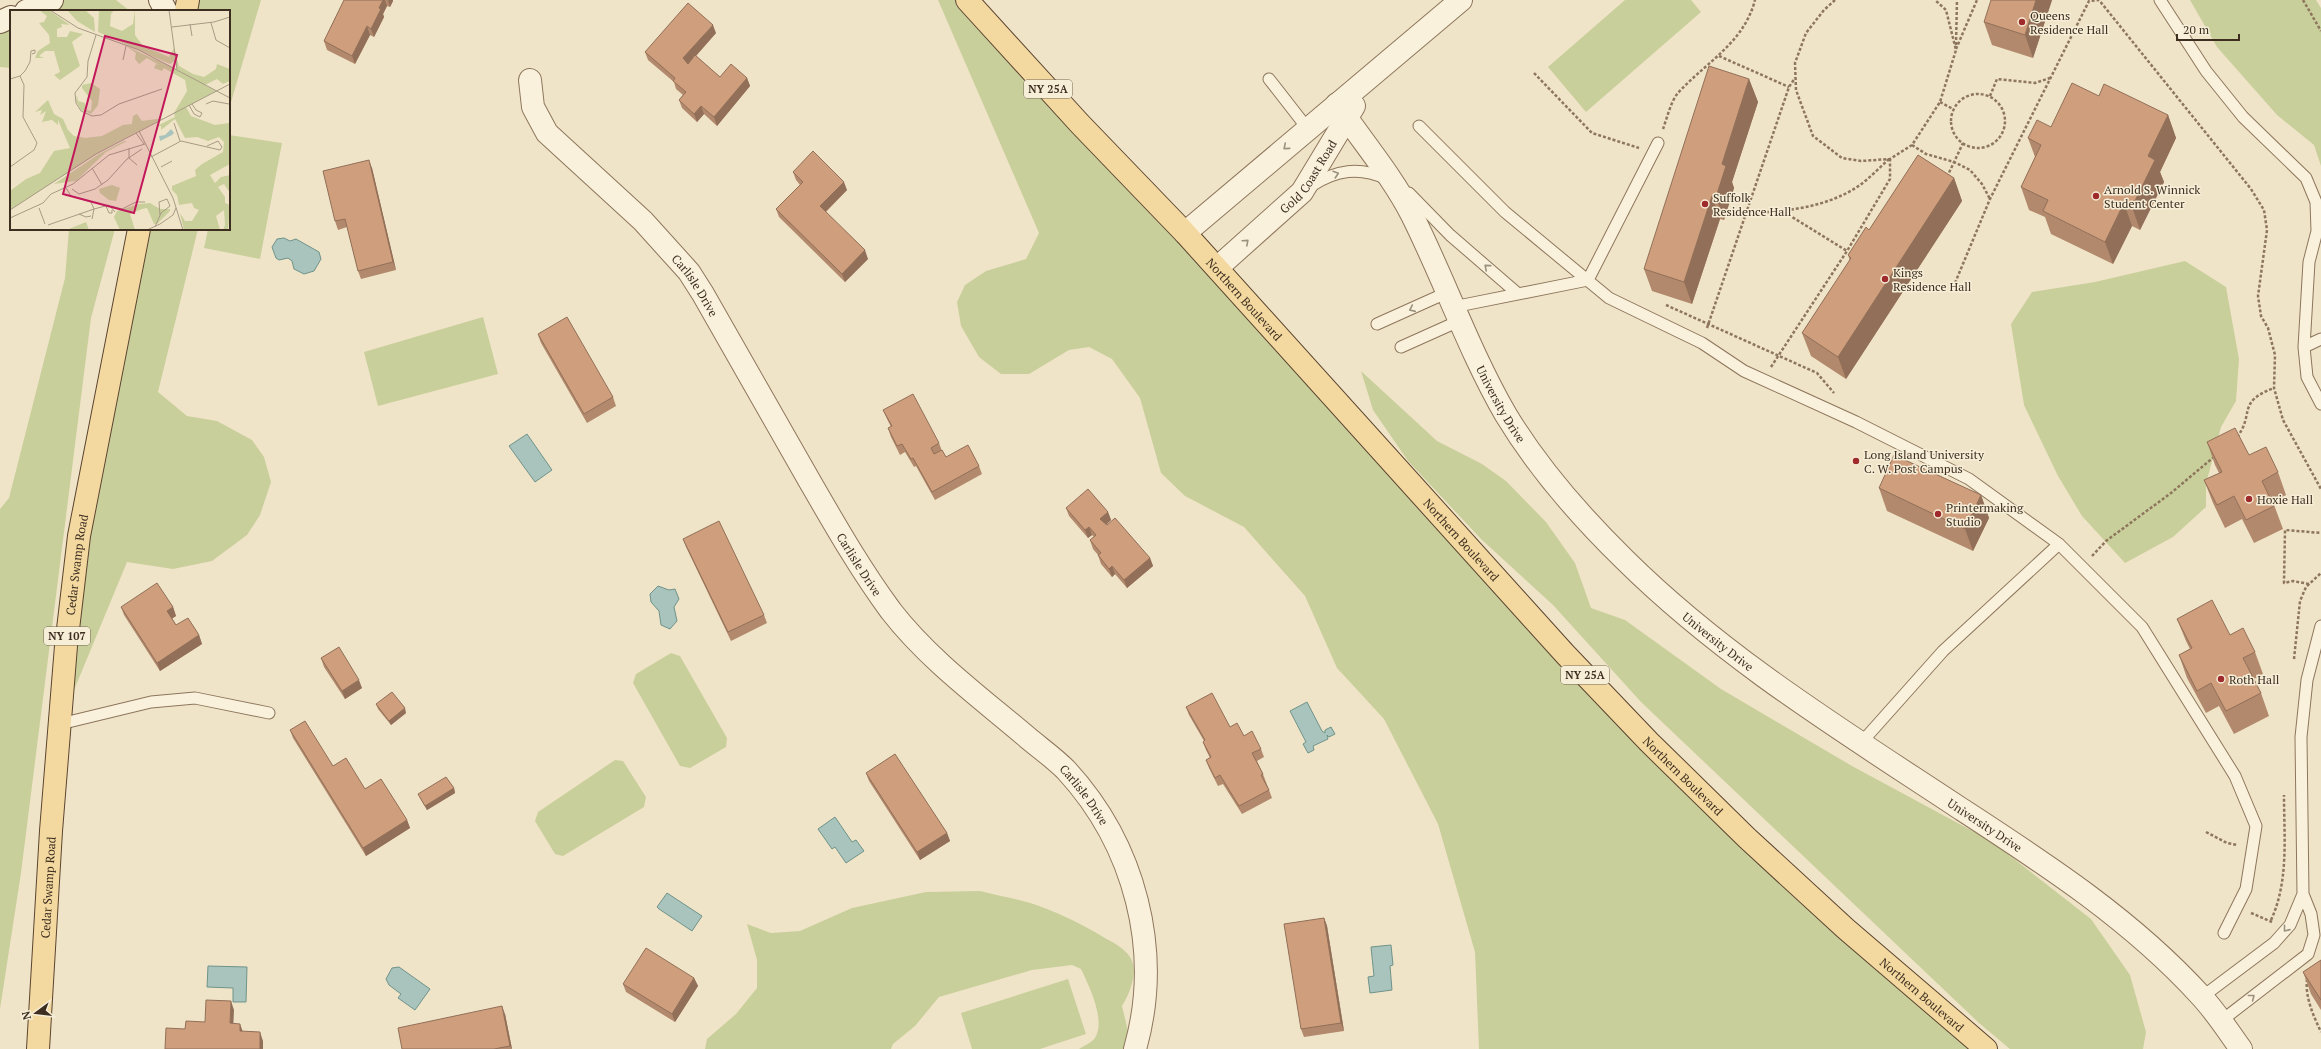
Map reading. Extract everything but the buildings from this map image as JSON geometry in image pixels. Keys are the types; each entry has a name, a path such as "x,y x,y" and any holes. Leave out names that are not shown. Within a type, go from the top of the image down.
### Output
{"main road":[{"path":"186,10 188,0"},
{"name":"Northern Boulevard","path":"967,0 1080,124 1186,233 1565,654 1649,742 1747,838 1846,929 1986,1049"},
{"name":"Cedar Swamp Road","path":"38,1049 66,646 79,536 139,230"}],"street":[{"path":"28,10 52,0"},
{"path":"160,0 165,10"},
{"name":"Gold Coast Road","path":"1217,268 1302,192 1342,111 1378,68 1461,0"},
{"path":"0,22 10,17"},
{"name":"Carlisle Drive","path":"530,80 533,107 551,136 643,221 689,272 858,565 893,613 936,659 1065,770 1104,818 1132,882 1145,933 1146,976 1141,1028 1135,1049"},
{"name":"Gold Coast Road","path":"1186,233 1308,129 1342,111"},
{"name":"University Drive","path":"1342,111 1385,172 1412,214 1453,307 1507,416 1554,482 1624,559 1697,626 1745,663 1861,743 2060,874 2145,941 2202,997 2242,1049"}],"lane":[{"path":"2160,0 2206,71 2243,117 2306,178 2316,202 2317,231 2309,262 2304,347 2307,378 2321,404"},
{"path":"1269,79 1308,129"},
{"path":"1418,126 1505,212 1609,298 1702,343 1744,371 1856,422 1969,479 2059,544 2142,627 2235,776 2256,826 2246,889 2224,933"},
{"path":"1588,280 1658,143"},
{"path":"1302,192 1325,177 1345,171 1385,172 1450,235 1517,293"},
{"path":"1377,324 1517,293 1588,280"},
{"path":"1401,347 1453,307"},
{"path":"2304,347 2321,339"},
{"path":"1861,743 1943,652 2059,544"},
{"path":"2221,1021 2308,954 2314,935 2311,914 2303,894 2301,736 2306,680 2321,626"},
{"path":"60,724 151,702 195,698 269,713"},
{"path":"2202,997 2274,943 2290,925 2303,894"}],"path":[{"path":"1658,143 1677,94 1719,56 1737,37 1752,10 1755,0"},
{"path":"1835,0 1824,10 1806,33 1795,63 1796,90 1813,136 1842,158 1861,161 1890,158"},
{"path":"1935,0 1946,10 1956,50"},
{"path":"1956,0 1956,50"},
{"path":"1746,213 1783,212 1829,200 1857,188 1890,158 1912,145 1940,102 1956,50 1977,0"},
{"path":"1954,283 1990,199 2089,1 2099,0 2251,189 2264,210 2267,230 2258,296 2261,316 2268,328 2275,355 2274,388 2283,420 2321,489"},
{"path":"2303,0 2321,31"},
{"path":"1719,56 1789,87"},
{"path":"1534,73 1592,133 1653,153"},
{"path":"1702,343 1789,87 1796,78"},
{"path":"1990,96 1997,79 2035,83 2051,78"},
{"path":"1980,94 1990,96 1998,103 2004,112 2005,122 2003,133 1996,141 1987,147 1977,148 1963,143 1958,139 1952,130 1951,119 1953,109 1960,100 1969,95 1980,94"},
{"path":"1940,102 1953,109"},
{"path":"1944,183 1963,143"},
{"path":"1912,145 1926,154 1954,162 1970,170 1982,184 1990,199"},
{"path":"1763,379 1778,354 1847,252 1890,179 1890,158"},
{"path":"1783,212 1847,252"},
{"path":"1666,305 1818,373 1856,422"},
{"path":"2233,441 2241,432 2250,403 2259,394 2274,388"},
{"path":"2081,566 2106,541 2171,493 2221,451"},
{"path":"2309,584 2293,581 2284,584 2285,530 2321,533"},
{"path":"2206,832 2227,843 2253,849"},
{"path":"2237,906 2271,921"},
{"path":"2307,975 2306,988 2313,1014 2321,1032"}],"green space":[{"path":"42,0 116,0 129,10 20,10"},
{"path":"188,0 261,0 230,106 230,10 186,10"},
{"path":"938,0 967,0 1565,654 1986,1049 1479,1049 1475,952 1438,824 1384,719 1337,668 1305,596 1244,527 1185,496 1161,473 1140,398 1112,359 1089,347 1069,350 1029,374 1001,374 979,357 961,326 957,302 965,285 986,271 1026,259 1039,233"},
{"path":"1625,0 1691,0 1701,12 1586,112 1548,67"},
{"path":"2190,0 2316,0 2321,8 2321,166 2314,145 2277,115 2217,47"},
{"path":"10,14 10,68 0,67 0,18"},
{"path":"230,135 282,143 260,259 204,248 208,230 230,230"},
{"path":"69,230 115,230 91,318 21,873 0,1009 0,509 9,498 65,278"},
{"path":"139,230 198,230 158,392 187,416 217,421 252,440 264,457 271,482 260,515 247,535 212,561 173,569 127,562 60,724"},
{"path":"2185,261 2226,287 2239,359 2236,401 2221,427 2206,484 2206,507 2173,537 2125,563 2082,516 2058,476 2024,405 2011,324 2032,292 2095,282"},
{"path":"483,317 498,374 378,406 364,352"},
{"path":"1361,371 1437,441 1482,464 1506,481 1546,522 1575,563 1591,608 1625,620 1721,689 1852,766 1991,841 2091,919 2130,975 2146,1032 2143,1049 2010,1049 1979,1023 1641,702 1553,605 1481,539 1408,461 1373,410"},
{"path":"671,653 680,656 727,738 726,747 690,768 680,766 633,683 636,674"},
{"path":"615,760 623,761 646,797 644,807 563,856 555,854 535,821 538,812"},
{"path":"980,891 1024,901 1056,913 1112,942 1128,954 1133,962 1134,975 1128,995 1122,1006 1128,1031 1125,1049 1079,1049 1095,1038 1098,1031 1099,1022 1098,1013 1092,994 1081,969 1072,965 1032,970 939,997 915,1026 893,1044 891,1049 705,1049 707,1039 736,1014 757,988 757,960 747,924 771,933 800,931 852,908 926,892"},
{"path":"1068,979 1086,1034 1040,1049 972,1049 961,1013"}],"water":[{"path":"284,238 290,241 296,239 319,252 321,259 314,271 304,274 294,269 292,261 288,258 279,260 276,258 272,247 277,239"},
{"path":"527,434 552,470 535,482 509,446"},
{"path":"658,586 669,590 675,589 679,599 674,607 677,621 670,629 661,625 659,611 651,602 650,594"},
{"path":"1307,702 1322,731 1325,733 1325,730 1331,727 1335,734 1329,737 1327,735 1328,739 1313,746 1314,750 1308,753 1303,744 1306,742 1290,711"},
{"path":"835,817 852,842 856,840 864,851 846,863 835,847 832,849 818,829"},
{"path":"667,893 702,916 692,931 657,907"},
{"path":"1391,945 1393,965 1390,966 1392,990 1370,993 1368,977 1374,976 1371,947"},
{"path":"208,966 247,967 246,1002 233,1002 233,988 207,987"},
{"path":"399,967 430,989 415,1010 398,998 401,994 389,985 386,979 392,968"}],"place":[{"name":"Queens Residence Hall","path":"2022,22"},
{"name":"Arnold S. Winnick Student Center","path":"2096,196"},
{"name":"Suffolk Residence Hall","path":"1705,204"},
{"name":"Kings Residence Hall","path":"1885,279"},
{"name":"Long Island University C. W. Post Campus","path":"1856,461"},
{"name":"Hoxie Hall","path":"2249,499"},
{"name":"Printermaking Studio","path":"1938,514"},
{"name":"Roth Hall","path":"2221,679"}]}
